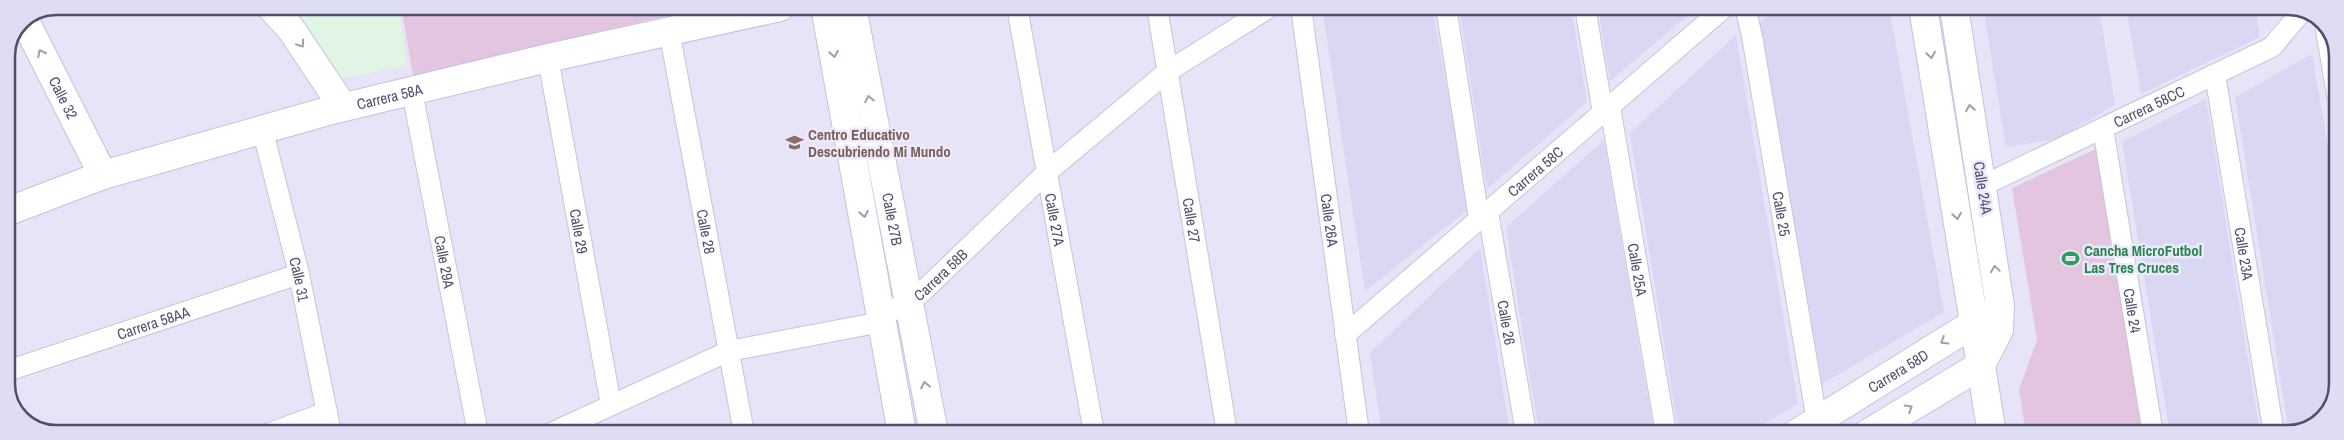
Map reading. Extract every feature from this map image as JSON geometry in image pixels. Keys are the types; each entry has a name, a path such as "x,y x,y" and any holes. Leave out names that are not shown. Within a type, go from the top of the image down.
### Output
{"main road":[{"path":"278,15 290,29 343,107"},
{"name":"Carrera 58A","path":"15,209 103,175 262,128 548,58 738,15"},
{"name":"Calle 27B","path":"827,15 883,317 901,425"},
{"name":"Calle 27B","path":"854,15 932,425"},
{"name":"Calle 24A","path":"1924,15 1991,425"},
{"name":"Calle 24A","path":"1955,15 2000,306 1999,330 1981,365"},
{"name":"Calle 32","path":"28,26 103,175"},
{"name":"Carrera 58D","path":"1809,425 2000,306"},
{"path":"1882,425 1981,365"}],"street":[{"name":"Calle 27A","path":"1018,15 1093,425"},
{"name":"Calle 27","path":"1158,15 1226,425"},
{"name":"Carrera 58B","path":"568,425 729,351 871,324 883,317 921,294 1046,173 1168,72 1257,15"},
{"name":"Calle 26A","path":"1302,15 1358,425"},
{"name":"Calle 26","path":"1447,15 1524,425"},
{"name":"Calle 25A","path":"1587,15 1664,425"},
{"name":"Carrera 58C","path":"1345,335 1716,15"},
{"name":"Calle 25","path":"1747,15 1752,36 1806,425"},
{"name":"Carrera 58CC","path":"1982,186 2272,47 2298,16"},
{"name":"Calle 28","path":"669,30 743,425"},
{"name":"Calle 29","path":"548,58 611,405"},
{"name":"Calle 23A","path":"2215,74 2273,425"},
{"name":"Calle 29A","path":"412,91 476,425"},
{"name":"Calle 31","path":"262,128 299,274 329,425"},
{"name":"Calle 24","path":"2103,128 2152,425"},
{"name":"Carrera 58AA","path":"15,368 299,274"},
{"path":"292,425 327,412"}],"shaded area":[{"path":"297,15 399,15 407,65 341,79"},
{"path":"403,15 670,15 413,76"},
{"path":"1323,15 1433,15 1469,209 1365,291"},
{"path":"1460,15 1572,15 1587,102 1487,189"},
{"path":"1599,15 1688,15 1610,81"},
{"path":"1769,15 1890,15 1944,312 1822,384 1760,23"},
{"path":"1984,15 2100,15 2115,105 2056,139 2006,147"},
{"path":"2127,15 2256,15 2260,37 2141,94"},
{"path":"1736,35 1798,404 1762,425 1678,425 1630,133"},
{"path":"2312,54 2329,152 2329,384 2327,397 2321,409 2308,420 2296,424 2288,425 2235,97"},
{"path":"2206,99 2259,425 2169,425 2122,142"},
{"path":"1604,140 1653,425 1538,425 1506,227"},
{"path":"2098,148 2141,425 2025,425 2019,390 2037,340 2012,188"},
{"path":"1480,248 1509,425 1381,425 1370,353"}],"place":[{"name":"Centro Educativo Descubriendo Mi Mundo","path":"794,143"},
{"name":"Cancha MicroFutbol Las Tres Cruces","path":"2070,259"}]}
